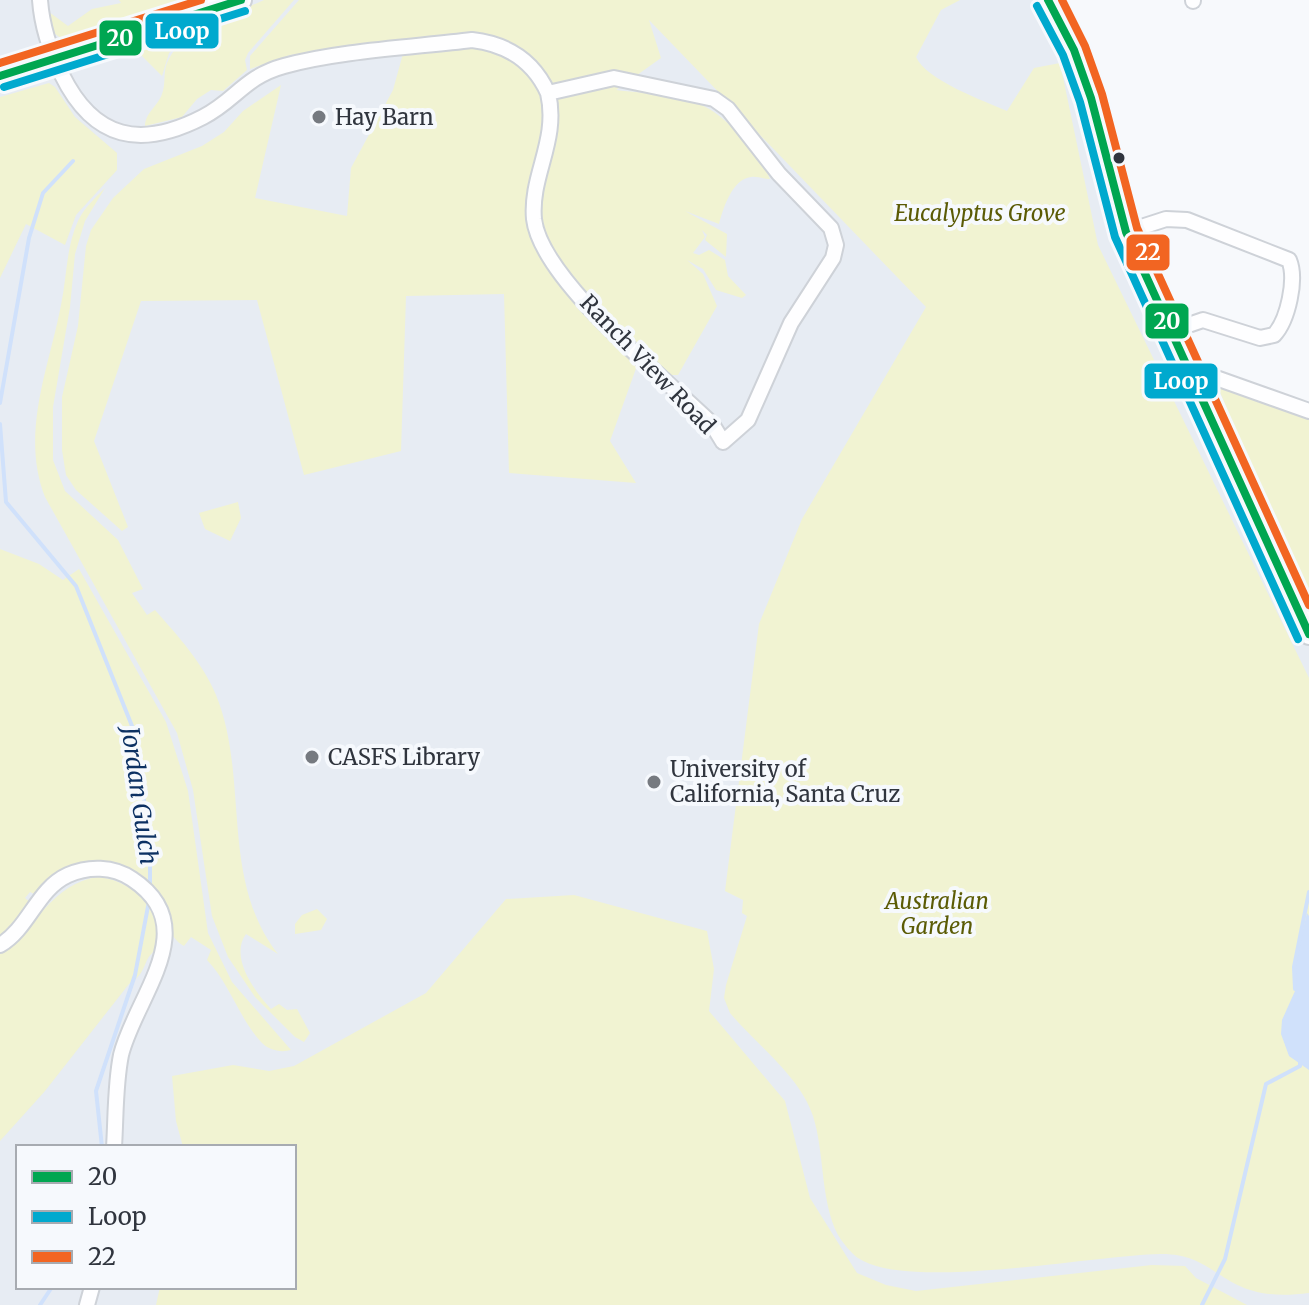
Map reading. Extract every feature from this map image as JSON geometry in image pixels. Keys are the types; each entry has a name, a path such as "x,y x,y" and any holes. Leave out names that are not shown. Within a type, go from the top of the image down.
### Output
{"main road":[{"path":"0,76 241,0"},
{"path":"1048,0 1074,50 1091,98 1126,232 1309,634"}],"street":[{"path":"40,0 41,18 55,59 81,109 108,129 135,136 150,136 187,125 212,112 253,77 288,65 472,40 491,42 516,54 536,72 548,93"},
{"name":"Ranch View Road","path":"614,78 714,99 728,109 779,174 831,228 836,245 833,258 798,310 748,420 723,442 712,424 561,275 541,246 533,206 552,125 548,93 614,78"},
{"path":"1126,232 1166,219 1187,220 1289,260 1293,276 1281,324 1274,335 1260,338 1203,320 1171,331"},
{"path":"1188,368 1309,411"},
{"path":"0,945 23,922 49,887 79,871 116,871 146,888 156,902 162,917 165,946 122,1053 114,1145"}],"shaded area":[{"name":"University of California, Santa Cruz","path":"0,0 1033,0 1059,47 1075,91 1110,234 1169,360 1309,417 1309,1305 0,1305"}],"green space":[{"path":"119,0 210,0 68,43 55,34 49,12 68,26 92,9 121,3"},
{"path":"264,0 294,0 248,53 245,60 247,70 223,91 211,90 197,99 182,117 145,126 147,117 162,94 167,63 184,40 209,24"},
{"path":"299,0 960,0 941,10 916,57 922,66 943,82 1007,111 1034,68 1060,63 1098,245 1309,678 1309,1293 1279,1295 1257,1292 1239,1286 1197,1261 1160,1254 958,1272 883,1268 858,1258 838,1235 828,1207 817,1131 807,1101 788,1074 730,1013 724,998 747,916 742,913 743,900 725,891 759,624 802,519 926,307 649,20 661,58 616,90 675,97 706,107 735,130 770,179 751,177 739,183 729,196 719,224 685,211 727,234 726,257 705,240 707,235 702,230 705,237 693,253 699,255 709,250 725,260 728,276 746,295 742,298 716,290 703,269 687,260 703,274 717,306 678,375 671,375 643,349 610,441 636,483 509,473 504,294 406,296 401,451 304,475 257,300 141,301 94,441 128,527 122,531 76,490 66,475 62,450 62,397 78,326 86,246 91,230 113,198 144,169 202,146 224,132 243,111 281,85 255,198 347,216 351,168 393,90 407,39 290,55 250,69 250,56"},
{"path":"192,31 169,53 162,76 142,56 127,52"},
{"path":"49,83 75,117 117,153 117,170 76,215 65,245 26,224 0,278 0,97"},
{"path":"105,188 85,221 75,254 70,307 53,407 53,460 65,491 118,540 143,589 132,593 147,615 155,610 211,683 226,727 232,760 241,861 248,894 260,925 278,954 246,934 240,953 242,963 252,984 271,1009 279,1004 287,1010 297,1009 310,1033 304,1042 295,1037 255,997 228,957 212,916 193,790 177,733 45,497 38,473 35,449 39,401 61,305 71,241 80,216"},
{"path":"1215,380 1309,418 1309,607 1295,575"},
{"path":"238,502 241,518 230,541 205,529 199,513"},
{"path":"0,549 39,564 63,580 79,569 166,722 188,791 208,933 232,982 291,1050 275,1050 261,1042 207,960 211,950 191,937 184,946 175,938 155,893 133,872 112,864 36,895 30,892 25,898 31,903 0,936"},
{"path":"98,877 122,884 142,898 155,919 155,947 142,971 45,1091 0,1141 0,954 56,897 82,881"},
{"path":"574,895 707,931 714,969 709,1011 785,1101 810,1198 857,1273 886,1285 916,1291 1152,1265 1185,1266 1196,1278 1247,1305 156,1305 160,1289 296,1289 296,1145 182,1145 176,1121 172,1076 233,1065 269,1071 294,1066 426,993 506,899"},
{"path":"317,909 327,919 321,930 295,934 295,924 302,915"}],"water":[{"path":"1307,913 1309,1070 1289,1056 1281,1034 1282,1020 1295,991 1294,967"}],"waterway":[{"name":"Jordan Gulch","path":"0,403 29,238 43,193 73,161"},
{"name":"Jordan Gulch","path":"0,424 6,502 76,586 134,731 150,842 150,888"},
{"path":"1295,989 1294,967 1309,892"},
{"name":"Jordan Gulch","path":"102,1145 96,1091 135,975 149,901"},
{"path":"1202,1305 1225,1259 1266,1084 1300,1066 1300,1062"},
{"name":"Jordan Gulch","path":"40,1305 51,1289"}],"transit line":[{"name":"22","path":"0,63 201,0"},
{"name":"20","path":"0,76 241,0"},
{"name":"20","path":"1048,0 1074,50 1091,98 1126,232 1309,634"},
{"name":"22","path":"1062,0 1085,46 1102,94 1137,228 1309,605"},
{"name":"Loop","path":"1037,6 1063,55 1080,102 1115,237 1298,639"},
{"name":"Loop","path":"4,87 245,11"}],"place":[{"name":"Hay Barn","path":"319,117"},
{"name":"CASFS Library","path":"312,757"},
{"name":"University of California, Santa Cruz","path":"654,782"}],"park label":[{"name":"Eucalyptus Grove","path":"980,213"},
{"name":"Australian Garden","path":"937,914"}]}
